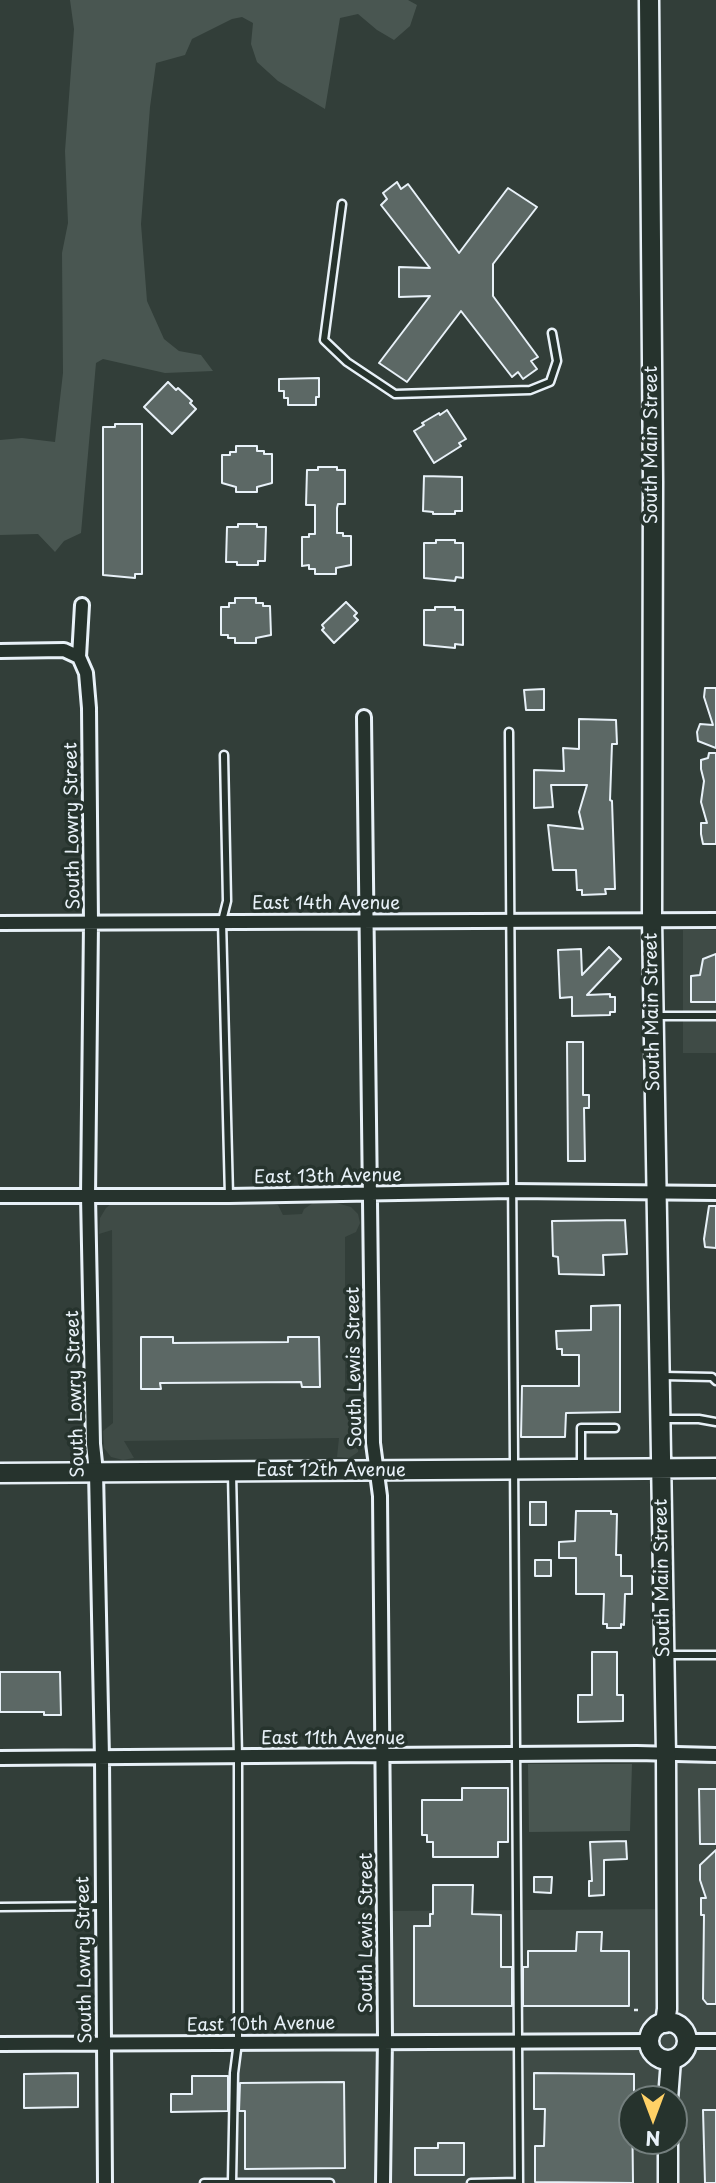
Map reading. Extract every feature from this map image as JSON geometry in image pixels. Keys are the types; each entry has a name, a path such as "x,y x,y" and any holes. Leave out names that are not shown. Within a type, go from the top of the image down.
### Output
{"main road":[{"name":"South Main Street","path":"649,0 653,481 652,920 666,1754 665,2023"},
{"name":"East 12th Avenue","path":"0,1474 716,1468"},
{"path":"665,2023 677,2025 687,2041 682,2053 671,2060 664,2060 653,2053 649,2041 653,2029 665,2023"},
{"path":"668,2085 671,2060"},
{"path":"668,2155 668,2183"}],"street":[{"name":"South Lowry Street","path":"82,605 79,657 86,673 89,708 91,923 88,1196 102,1758 105,2183"},
{"path":"0,651 64,650 79,657"},
{"name":"South Lewis Street","path":"364,717 373,1443 380,1496 385,2041 383,2183"},
{"name":"East 14th Avenue","path":"0,923 716,920"},
{"name":"East 13th Avenue","path":"0,1196 229,1196 512,1191 716,1193"},
{"name":"East 11th Avenue","path":"0,1758 716,1755"},
{"name":"East 10th Avenue","path":"0,2043 649,2041"},
{"path":"687,2041 716,2041"}],"lane":[{"path":"342,204 324,340 347,362 372,380 395,394 530,390 550,382 557,361 552,333"},
{"path":"471,2183 519,2183 509,732"},
{"path":"224,755 227,901 222,921 229,1196"},
{"path":"654,1016 716,1016"},
{"path":"660,1376 712,1377 716,1381"},
{"path":"661,1419 699,1419 716,1423"},
{"path":"581,1469 581,1428 615,1428"},
{"path":"232,1471 238,1757 238,2042 234,2073 232,2182"},
{"path":"664,1655 716,1655"},
{"path":"0,1907 102,1906"},
{"path":"204,2183 330,2183"}],"shaded area":[{"path":"70,0 408,0 417,5 410,26 394,40 358,14 340,18 325,109 278,81 257,62 251,44 253,23 242,17 232,19 192,39 185,55 156,63 141,224 147,301 164,339 179,351 201,355 213,371 165,373 103,359 96,363 81,533 64,541 55,552 38,534 0,535 0,440 22,438 55,442 63,373 62,253 68,223 65,151 74,29"},
{"path":"683,930 716,930 716,1053 683,1053"},
{"path":"316,1201 351,1207 358,1214 360,1223 356,1232 345,1237 345,1414 349,1420 362,1415 358,1452 349,1458 337,1457 339,1438 124,1441 134,1458 123,1460 111,1457 104,1448 103,1431 113,1423 112,1230 99,1234 100,1218 106,1208 111,1204 269,1203 278,1205 283,1215 302,1214 304,1209"},
{"path":"666,1752 716,1753 716,2183 204,2183 231,2182 238,2042 385,2038 384,1911 663,1909"},
{"path":"528,1764 632,1764 630,1831 529,1832"}],"building":[{"path":"397,182 401,189 408,184 459,253 508,188 537,207 493,264 493,296 538,357 531,361 537,369 523,379 518,372 512,377 461,311 407,382 379,363 430,296 399,297 399,267 430,268 381,205 387,199 383,193"},
{"path":"319,378 316,405 288,405 284,391 279,391 279,379"},
{"path":"168,382 192,401 190,403 196,409 172,434 144,407"},
{"path":"447,410 466,439 459,443 461,446 434,463 414,431 424,425 422,423"},
{"path":"115,424 142,424 142,574 135,574 135,578 103,575 103,427 115,427"},
{"path":"236,446 257,446 257,451 272,454 272,483 257,487 257,492 236,492 236,487 222,483 222,455 236,452"},
{"path":"318,467 345,470 345,504 338,504 337,533 351,536 351,565 336,568 336,574 315,574 315,569 309,569 309,565 302,566 302,537 315,534 315,505 306,505 307,470 318,470"},
{"path":"424,476 462,477 462,511 455,511 455,514 433,514 423,511"},
{"path":"238,524 266,527 265,561 258,561 258,565 226,562 227,527 238,527"},
{"path":"436,540 463,543 463,578 456,577 455,581 424,578 424,543 436,543"},
{"path":"235,598 256,598 256,603 270,606 271,635 256,638 256,643 235,643 235,638 221,635 221,607 229,607 229,603 235,603"},
{"path":"346,602 357,613 354,616 358,620 334,643 322,630 322,625"},
{"path":"435,607 455,607 455,610 463,610 463,645 455,644 455,648 424,645 424,610 435,610"},
{"path":"705,688 716,688 716,748 698,741 700,724 713,725 704,697"},
{"path":"544,689 544,710 526,710 524,690"},
{"path":"579,719 616,720 617,744 612,744 610,800 615,889 605,889 606,894 582,895 582,890 577,890 576,870 553,870 548,825 583,829 579,812 587,785 551,785 553,807 534,808 534,770 564,771 563,748 579,749"},
{"path":"709,753 716,753 716,844 703,844 701,834 701,823 707,823 701,802 704,781 701,760 708,758"},
{"path":"609,947 621,959 587,995 610,994 610,997 615,997 615,1012 610,1012 610,1015 572,1016 572,997 560,998 558,950 581,949 582,975"},
{"path":"716,954 716,1002 691,1002 691,976 700,975 703,959"},
{"path":"567,1042 583,1042 583,1095 589,1095 589,1108 584,1108 585,1161 568,1161"},
{"path":"709,1206 716,1206 716,1248 705,1247"},
{"path":"625,1220 627,1254 603,1255 604,1275 559,1274 558,1257 553,1256 552,1221"},
{"path":"620,1305 620,1412 566,1413 565,1437 521,1437 522,1386 579,1386 579,1355 562,1355 562,1349 557,1349 556,1331 591,1330 591,1306"},
{"path":"141,1337 173,1337 173,1343 288,1342 288,1337 319,1337 320,1387 302,1387 301,1382 160,1383 161,1389 141,1389"},
{"path":"530,1502 546,1502 546,1525 530,1525"},
{"path":"576,1511 611,1511 611,1514 617,1514 616,1555 621,1555 621,1576 632,1576 632,1594 625,1594 624,1625 621,1624 621,1628 607,1628 607,1624 603,1624 604,1594 576,1594 576,1558 559,1558 559,1542 575,1541"},
{"path":"535,1560 551,1560 551,1576 535,1576"},
{"path":"592,1652 617,1652 617,1695 623,1695 623,1721 578,1722 578,1695 592,1695"},
{"path":"0,1672 60,1672 61,1715 44,1715 44,1712 0,1712"},
{"path":"462,1788 508,1788 508,1842 498,1842 498,1857 433,1857 433,1842 427,1842 427,1835 422,1835 422,1800 462,1800"},
{"path":"699,1789 716,1789 716,1844 700,1844"},
{"path":"626,1841 627,1859 604,1860 604,1895 589,1896 589,1881 592,1881 590,1842"},
{"path":"716,1850 716,2004 707,2004 703,1999 704,1915 701,1915 701,1898 706,1898 700,1880 700,1865"},
{"path":"534,1877 552,1877 551,1893 534,1892"},
{"path":"433,1885 473,1885 472,1914 501,1915 501,1967 512,1967 512,2006 414,2006 414,1926 430,1926 430,1914 433,1914"},
{"path":"577,1932 602,1932 601,1951 629,1951 629,2006 523,2006 523,1967 528,1967 528,1951 576,1951"},
{"path":"78,2073 78,2107 24,2108 24,2074"},
{"path":"534,2073 634,2074 634,2085 618,2085 618,2155 633,2155 633,2183 535,2182 535,2146 544,2146 545,2109 534,2109"},
{"path":"192,2076 228,2076 228,2111 171,2112 171,2094 192,2094"},
{"path":"344,2082 345,2168 245,2169 245,2111 239,2111 240,2083"},
{"path":"703,2110 716,2110 716,2183 705,2183"},
{"path":"438,2143 464,2143 464,2175 415,2175 415,2148 438,2148"}]}
